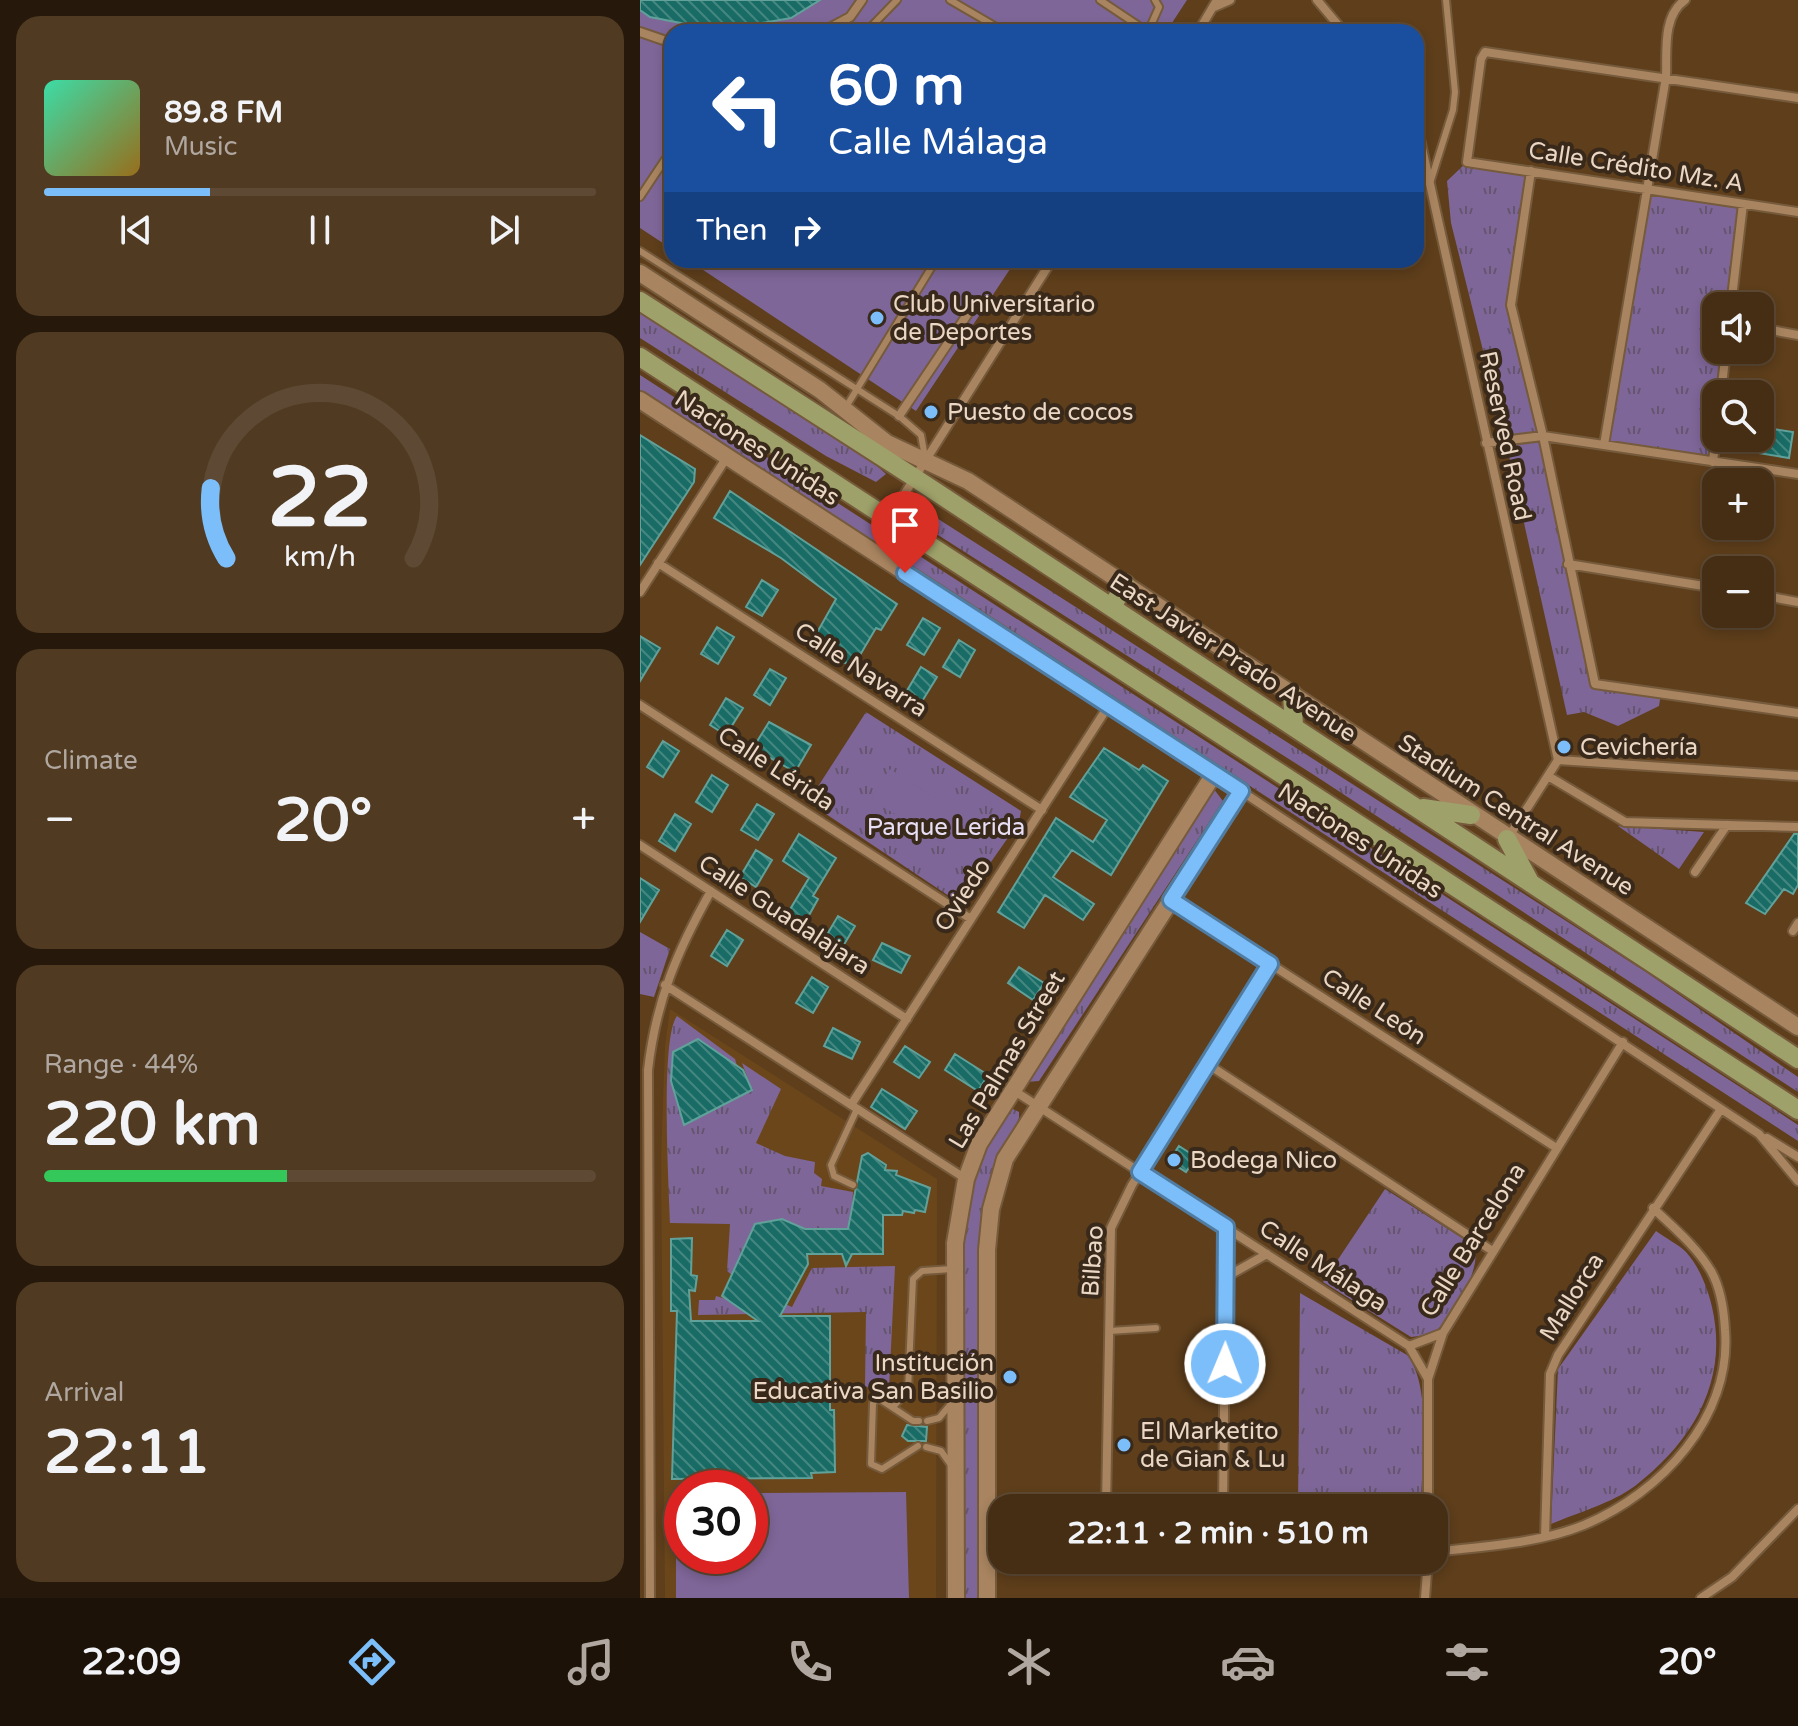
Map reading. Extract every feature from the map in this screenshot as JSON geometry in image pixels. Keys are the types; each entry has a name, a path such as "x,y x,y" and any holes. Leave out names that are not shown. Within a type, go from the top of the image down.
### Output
{"main road":[{"name":"East Javier Prado Avenue","path":"640,301 1294,726 1798,1059"},
{"path":"640,357 1798,1110"},
{"path":"1112,607 1125,584"},
{"path":"1292,694 1294,726"},
{"path":"1417,808 1471,815"},
{"path":"1507,839 1532,884"}],"street":[{"path":"837,24 850,17 862,0"},
{"path":"1203,24 1215,4 1230,0"},
{"path":"1309,0 1318,2 1337,24"},
{"path":"1604,445 1666,77 1669,24 1673,12 1685,0"},
{"path":"640,32 664,40"},
{"name":"Calle Crédito Mz. A","path":"1666,77 1485,52 1481,59 1467,162 1798,212"},
{"path":"1666,77 1798,98"},
{"name":"Reserved Road","path":"1424,153 1558,760"},
{"path":"1531,171 1511,305 1543,436 1595,684 1798,713"},
{"path":"1733,292 1743,204"},
{"path":"888,520 1047,268"},
{"name":"Stadium Central Avenue","path":"640,273 820,390 887,443 968,481 1507,839 1798,1027"},
{"path":"899,416 969,312"},
{"path":"1774,331 1798,335"},
{"name":"Naciones Unidas","path":"640,400 1623,1042 1759,1134 1798,1181"},
{"path":"1486,443 1543,436 1798,474"},
{"path":"1713,462 1714,452"},
{"path":"640,592 727,457"},
{"name":"Calle Navarra","path":"658,563 1042,810"},
{"path":"1568,564 1702,586"},
{"path":"1774,598 1798,602"},
{"name":"Calle Lérida","path":"640,705 971,919"},
{"name":"Oviedo","path":"854,1107 1109,705"},
{"path":"1507,839 1558,760 1798,776"},
{"name":"Las Palmas Street","path":"956,1598 955,1243 966,1179 979,1144 1214,774"},
{"path":"1548,776 1625,822 1798,827"},
{"name":"Las Palmas Street","path":"994,1494 988,1229 1005,1159 1241,791"},
{"path":"1695,872 1727,825"},
{"name":"Calle Guadalajara","path":"640,845 907,1019"},
{"path":"650,1598 648,1070 654,1021 665,985 688,930 711,891"},
{"name":"Calle León","path":"1171,900 1555,1147"},
{"name":"Bilbao","path":"1106,1494 1111,1228 1140,1172 1270,964"},
{"path":"665,985 966,1179"},
{"name":"Calle Barcelona","path":"1428,1494 1428,1379 1409,1346 1443,1333 1491,1250 1623,1042"},
{"path":"1209,1065 1491,1250"},
{"name":"Calle Málaga","path":"1013,1090 1409,1346"},
{"name":"Mallorca","path":"1545,1537 1546,1394 1550,1374 1558,1355 1721,1109"},
{"path":"1759,1134 1798,1157"},
{"path":"1448,1550 1545,1537 1583,1525 1625,1504 1659,1479 1695,1436 1718,1395 1727,1354 1724,1312 1712,1273 1688,1239 1653,1208"},
{"path":"1223,1494 1226,1227"},
{"path":"1226,1277 1267,1254"},
{"path":"1428,1379 1443,1333"},
{"path":"1701,1598 1732,1577 1798,1509"},
{"name":"Las Palmas Street","path":"987,1598 991,1574"},
{"path":"1425,1598 1427,1574"}],"lane":[{"path":"874,24 897,0"},
{"path":"950,0 991,24"},
{"path":"1100,0 1136,24"},
{"path":"1152,24 1159,7 1155,0"},
{"path":"1431,181 1453,110 1455,92 1446,0"},
{"path":"640,197 664,161"},
{"path":"640,251 664,266"},
{"path":"667,268 899,416 921,435 926,461"},
{"path":"844,412 856,386 931,268"},
{"path":"853,1185 834,1176 831,1165 854,1107"},
{"path":"893,1407 908,1390 913,1279 922,1271 955,1269"},
{"path":"1109,1331 1156,1328"},
{"path":"954,1469 941,1451 922,1446 882,1469 871,1464 873,1403 878,1398 913,1421 923,1421 939,1418 956,1398"}],"shaded area":[{"path":"670,1009 937,1179 936,1598 665,1598 665,1574 768,1574 768,1470 664,1470 664,1488 661,1159 665,1046"}],"green space":[{"path":"640,0 1187,0 1171,24 664,24 664,244 640,228"},
{"path":"1467,162 1531,172 1511,305 1596,683 1661,693 1659,706 1618,726 1584,712 1567,715 1505,438 1451,223 1447,181"},
{"path":"1647,189 1743,204 1733,292 1702,292 1702,364 1724,364 1723,380 1702,380 1702,452 1713,452 1713,462 1604,445"},
{"name":"Club Universitario de Deportes","path":"700,268 1011,268 916,411"},
{"path":"640,309 886,474 876,482 826,456 640,338"},
{"path":"640,375 1771,1107 1798,1125 1798,1141 640,391"},
{"path":"921,508 1646,972 1798,1077 1798,1092 1314,775 913,519 915,510"},
{"name":"Parque Lerida","path":"866,712 1021,811 1019,822 967,896 952,898 808,802"},
{"path":"890,769 958,812 939,842 871,799"},
{"path":"1213,788 1223,801 1039,1081 1026,1082"},
{"path":"1618,826 1704,832 1679,869"},
{"path":"640,932 670,949 654,997 640,994"},
{"path":"677,1016 735,1059 737,1066 698,1039 673,1052 671,1081 684,1125 752,1090 742,1063 781,1089 756,1143 785,1156 815,1162 814,1173 822,1179 821,1186 853,1192 851,1229 805,1229 782,1219 755,1224 732,1275 727,1271 730,1224 670,1223 667,1082 672,1030"},
{"path":"1009,1107 1019,1112 1019,1118 989,1185 979,1236 978,1598 961,1598 962,1284 967,1203 979,1162"},
{"path":"1385,1189 1473,1245 1475,1264 1467,1287 1441,1326 1427,1334 1411,1337 1323,1282"},
{"path":"1656,1231 1691,1258 1712,1307 1716,1334 1715,1360 1702,1407 1674,1449 1635,1486 1616,1498 1551,1524 1558,1369"},
{"path":"895,1266 889,1388 865,1387 866,1312 698,1315 699,1300 715,1300 716,1296 729,1300 778,1301 792,1307 812,1268"},
{"path":"1300,1293 1407,1355 1420,1387 1424,1428 1421,1494 1298,1494"},
{"path":"906,1492 909,1598 676,1598 676,1574 768,1574 768,1493"}],"building":[{"path":"640,0 820,0 791,18 756,24 686,24 650,17 640,10"},
{"path":"1774,429 1793,432 1789,458 1752,452 1774,452"},
{"path":"640,435 695,469 694,482 640,565"},
{"path":"730,491 897,604 881,630 876,628 853,667 810,645 836,599 781,558 714,518"},
{"path":"762,580 778,590 762,616 746,607"},
{"path":"923,618 940,628 924,655 907,645"},
{"path":"717,627 734,637 718,664 701,654"},
{"path":"640,636 660,648 640,681"},
{"path":"959,640 975,650 960,677 943,667"},
{"path":"921,667 937,677 921,703 905,694"},
{"path":"770,669 786,678 770,705 754,695"},
{"path":"726,698 743,708 726,735 710,725"},
{"path":"769,722 811,745 795,772 753,748"},
{"path":"663,741 679,751 663,777 647,767"},
{"path":"1104,748 1139,770 1143,765 1168,781 1111,875 1072,850 1053,877 1094,904 1083,920 1045,895 1024,928 998,912 1056,818 1093,842 1107,820 1070,797"},
{"path":"712,775 728,785 712,812 696,802"},
{"path":"757,804 774,814 758,840 741,830"},
{"path":"675,814 691,824 675,851 659,841"},
{"path":"799,834 836,858 813,896 818,899 803,926 786,916 809,878 783,861"},
{"path":"1794,834 1798,834 1798,885 1793,894 1784,889 1765,914 1746,903"},
{"path":"756,850 772,860 756,887 740,877"},
{"path":"640,878 659,890 640,922"},
{"path":"838,916 855,926 839,953 822,943"},
{"path":"727,930 743,940 727,966 711,956"},
{"path":"882,943 910,956 901,973 873,960"},
{"path":"1019,967 1044,983 1033,1000 1008,983"},
{"path":"812,977 828,987 813,1013 796,1003"},
{"path":"833,1028 860,1042 852,1059 824,1046"},
{"path":"698,1039 743,1070 752,1090 684,1125 671,1081 673,1052"},
{"path":"905,1046 930,1062 919,1078 894,1062"},
{"path":"955,1054 988,1075 978,1091 945,1070"},
{"path":"882,1089 917,1111 905,1129 871,1107"},
{"path":"1179,1146 1196,1157 1186,1172 1169,1161"},
{"path":"868,1153 886,1165 885,1170 897,1171 896,1175 930,1188 925,1212 915,1210 914,1213 903,1211 902,1215 883,1215 883,1254 852,1254 846,1266 842,1254 807,1254 808,1264 780,1316 830,1316 830,1410 834,1410 835,1472 811,1473 812,1478 768,1478 768,1470 672,1470 677,1311 671,1311 671,1239 692,1238 691,1275 697,1276 695,1291 689,1290 691,1321 758,1321 722,1296 755,1224 782,1219 805,1229 848,1229 862,1156"},
{"path":"907,1425 927,1427 926,1441 908,1441 902,1436"}],"place":[{"name":"Club Universitario de Deportes","path":"877,318"},
{"name":"Puesto de cocos","path":"931,412"},
{"name":"Cevichería","path":"1564,747"},
{"name":"Bodega Nico","path":"1174,1160"},
{"name":"Institución Educativa San Basilio","path":"1010,1377"},
{"name":"El Marketito de Gian & Lu","path":"1124,1445"}],"route":[{"path":"905,573 1241,791 1171,900 1270,964 1140,1172 1226,1227 1225,1364"}]}
